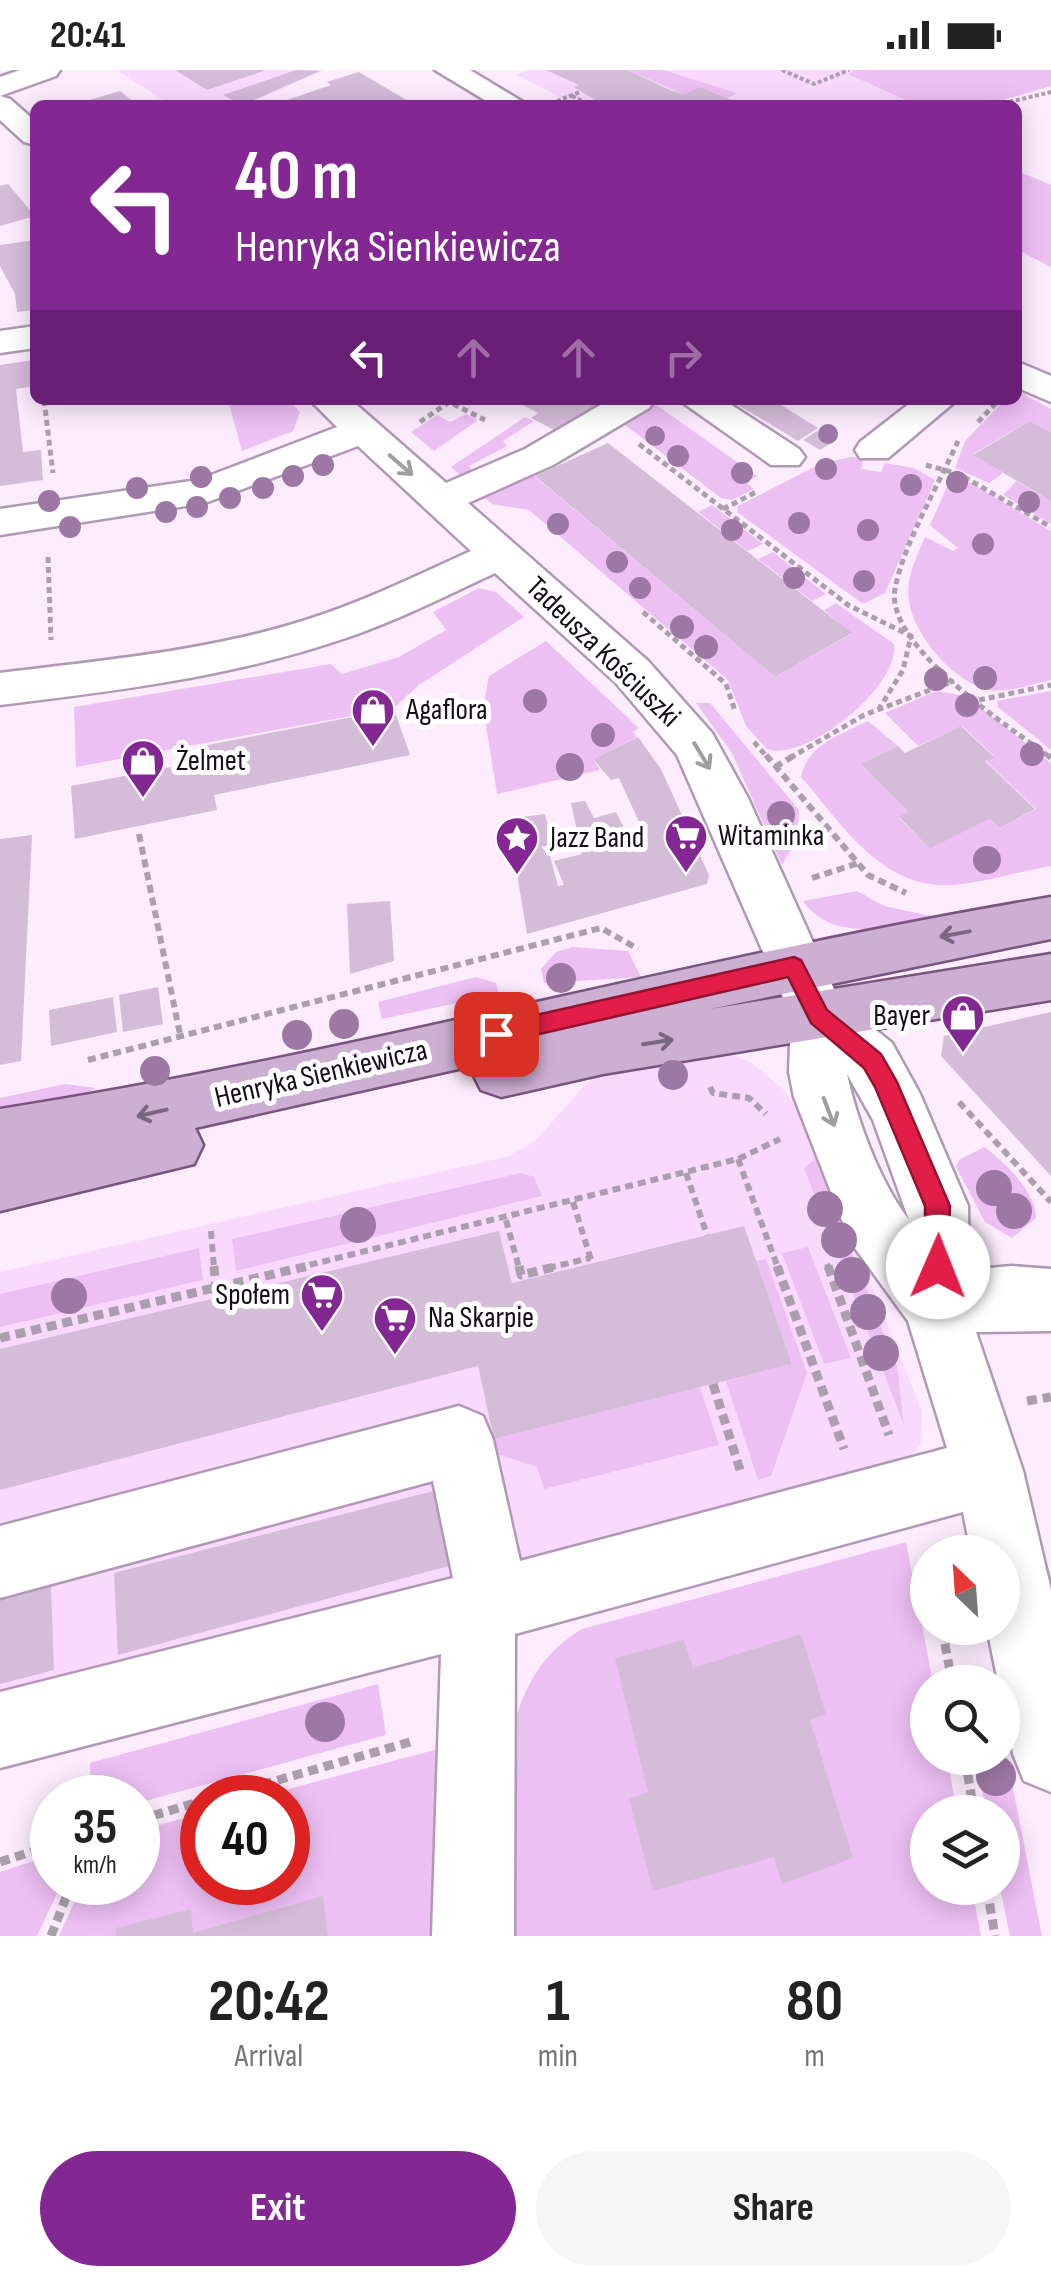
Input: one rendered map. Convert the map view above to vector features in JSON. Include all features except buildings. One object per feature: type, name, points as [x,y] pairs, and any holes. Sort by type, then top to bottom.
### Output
[{"type":"main road","name":"Henryka Sienkiewicza","points":[[0,1184],[562,1058],[1051,918]]},
{"type":"main road","name":"Henryka Sienkiewicza","points":[[0,1136],[133,1117],[806,991],[1051,977]]},
{"type":"street","points":[[0,88],[46,70]]},
{"type":"street","points":[[461,77],[503,70]]},
{"type":"street","points":[[461,77],[505,100]]},
{"type":"street","points":[[0,105],[30,132]]},
{"type":"street","points":[[0,342],[30,337]]},
{"type":"street","points":[[1022,375],[1051,391]]},
{"type":"street","name":"Tadeusza Kościuszki","points":[[334,405],[632,672],[695,744],[724,798],[806,991]]},
{"type":"street","points":[[441,500],[539,458],[628,405]]},
{"type":"street","points":[[706,405],[785,457]]},
{"type":"street","points":[[874,450],[932,405]]},
{"type":"street","points":[[0,522],[204,491],[363,431]]},
{"type":"street","points":[[0,690],[194,663],[278,644],[369,612],[500,554]]},
{"type":"street","points":[[806,991],[818,1072],[835,1128],[874,1223],[935,1305],[988,1472],[1051,1754]]},
{"type":"street","points":[[935,1305],[1012,1297],[1051,1300]]},
{"type":"street","points":[[0,1562],[459,1440],[487,1606],[477,1722],[473,1936]]},
{"type":"street","points":[[0,1730],[487,1606],[988,1472]]},
{"type":"path","points":[[782,70],[814,84],[849,70]]},
{"type":"path","points":[[560,100],[580,92]]},
{"type":"path","points":[[1016,100],[1051,92]]},
{"type":"path","points":[[571,95],[580,100]]},
{"type":"path","points":[[1036,95],[1051,102]]},
{"type":"path","points":[[45,405],[53,475]]},
{"type":"path","points":[[408,430],[445,405]]},
{"type":"path","points":[[455,405],[484,420]]},
{"type":"path","points":[[879,709],[903,670],[911,636],[893,593],[900,573],[957,442],[994,405]]},
{"type":"path","points":[[634,440],[848,604],[911,636],[955,681],[1051,758]]},
{"type":"path","points":[[48,554],[51,642]]},
{"type":"path","points":[[776,767],[817,739],[879,709],[955,681]]},
{"type":"path","points":[[978,700],[1051,685]]},
{"type":"path","points":[[139,834],[182,1039]]},
{"type":"path","points":[[808,879],[859,863]]},
{"type":"path","points":[[72,1064],[182,1039],[508,948],[601,928],[646,953]]},
{"type":"path","points":[[708,1080],[713,1093],[736,1093],[760,1106],[788,1158]]},
{"type":"path","points":[[955,1098],[1051,1202]]},
{"type":"path","points":[[0,1338],[506,1220],[738,1159],[781,1139]]},
{"type":"path","points":[[738,1159],[888,1499]]},
{"type":"path","points":[[686,1173],[706,1235]]},
{"type":"path","points":[[506,1220],[521,1275],[591,1261],[573,1202]]},
{"type":"path","points":[[211,1231],[216,1288]]},
{"type":"path","points":[[822,1251],[888,1499]]},
{"type":"path","points":[[712,1384],[760,1532]]},
{"type":"path","points":[[295,1775],[477,1722]]},
{"type":"path","points":[[0,1862],[30,1852]]},
{"type":"path","points":[[51,1936],[63,1905]]},
{"type":"path","points":[[989,1905],[995,1936]]},
{"type":"shaded area","points":[[117,70],[324,70],[256,100],[163,100]]},
{"type":"shaded area","points":[[529,70],[1051,70],[987,100],[565,100],[517,75]]},
{"type":"shaded area","points":[[627,70],[663,70],[737,93],[728,98],[701,87],[684,94]]},
{"type":"shaded area","points":[[856,70],[1051,70],[1051,86],[1003,100],[906,100],[848,74]]},
{"type":"shaded area","points":[[1022,173],[1051,185],[1051,267],[1022,252]]},
{"type":"shaded area","points":[[1022,393],[1051,409],[1051,432],[1030,421],[973,454],[1003,473],[989,483],[955,468],[965,441],[1000,405],[1022,405]]},
{"type":"shaded area","points":[[229,405],[293,405],[300,412],[293,431],[242,451]]},
{"type":"shaded area","points":[[656,405],[757,476],[746,482],[754,489],[732,500],[721,498],[625,425]]},
{"type":"shaded area","points":[[466,414],[478,420],[434,451],[411,432],[437,415],[450,422]]},
{"type":"shaded area","points":[[525,417],[534,421],[503,441],[507,446],[469,466],[475,474],[465,480],[451,467]]},
{"type":"shaded area","points":[[864,458],[861,469],[881,472],[885,463],[914,468],[935,480],[885,593],[863,604],[737,512],[738,506],[820,464]]},
{"type":"shaded area","points":[[532,474],[775,677],[851,634],[824,610],[836,603],[894,644],[892,662],[882,681],[866,700],[825,734],[803,745],[767,749],[746,726],[728,680],[529,510],[492,504],[483,496]]},
{"type":"shaded area","points":[[961,477],[1051,531],[1051,680],[1004,690],[976,686],[938,656],[912,615],[909,584],[925,537],[953,551],[958,548],[930,525],[951,478]]},
{"type":"shaded area","points":[[1016,481],[1051,501],[1051,524],[1003,495]]},
{"type":"shaded area","points":[[712,505],[763,544],[748,551],[698,512]]},
{"type":"shaded area","points":[[773,552],[826,594],[812,601],[758,559]]},
{"type":"shaded area","points":[[479,588],[496,592],[524,617],[419,685],[394,708],[76,767],[74,707],[331,664],[342,674],[399,657],[446,630],[433,612]]},
{"type":"shaded area","points":[[546,641],[639,728],[633,732],[637,737],[593,759],[600,770],[497,794],[483,707],[489,676]]},
{"type":"shaded area","points":[[936,691],[966,696],[1051,763],[1051,866],[963,884],[937,885],[915,880],[876,860],[801,777],[818,748],[868,721],[898,746],[861,764],[908,812],[899,818],[930,849],[990,819],[1000,828],[1036,809],[986,761],[994,756],[962,726],[918,746],[885,713]]},
{"type":"shaded area","points":[[1051,691],[1051,750],[998,707],[997,701]]},
{"type":"shaded area","points":[[696,703],[710,703],[799,810],[797,839],[782,865],[732,753]]},
{"type":"shaded area","points":[[857,891],[884,906],[931,916],[934,921],[882,928],[846,927],[815,914],[803,901]]},
{"type":"shaded area","points":[[573,947],[628,951],[641,977],[544,983],[541,969],[556,952]]},
{"type":"shaded area","points":[[476,977],[496,983],[499,994],[382,1019],[378,1002]]},
{"type":"shaded area","points":[[725,1052],[752,1063],[783,1089],[805,1121],[922,1411],[921,1443],[910,1457],[513,1573],[0,1709],[0,1272],[510,1156],[535,1141],[597,1072]]},
{"type":"shaded area","points":[[65,1084],[96,1088],[67,1105],[0,1119],[0,1098]]},
{"type":"shaded area","points":[[984,1147],[1018,1178],[1035,1208],[1036,1218],[1012,1238],[985,1222],[956,1167],[959,1160]]},
{"type":"shaded area","points":[[815,1159],[897,1367],[904,1425],[804,1168]]},
{"type":"shaded area","points":[[521,1173],[534,1177],[542,1196],[236,1271],[232,1239]]},
{"type":"shaded area","points":[[808,1247],[851,1358],[824,1364],[782,1253]]},
{"type":"shaded area","points":[[199,1248],[203,1280],[0,1327],[0,1294]]},
{"type":"shaded area","points":[[766,1259],[807,1373],[771,1476],[758,1480],[726,1381],[792,1364],[756,1261]]},
{"type":"shaded area","points":[[700,1387],[719,1445],[544,1489],[537,1467],[497,1454],[494,1439]]},
{"type":"shaded area","points":[[906,1542],[910,1563],[910,1645],[926,1645],[930,1665],[910,1665],[910,1775],[950,1775],[954,1795],[910,1795],[910,1905],[975,1905],[981,1936],[509,1936],[505,1810],[514,1726],[527,1688],[550,1655],[582,1629]]},
{"type":"shaded area","points":[[378,1684],[386,1735],[240,1775],[180,1775],[180,1791],[160,1797],[160,1775],[90,1775],[90,1763]]},
{"type":"shaded area","points":[[449,1746],[442,1936],[59,1936],[73,1905],[160,1905],[160,1825],[180,1819],[180,1905],[310,1905],[310,1783]]},
{"type":"shaded area","points":[[979,1775],[1010,1775],[1014,1795],[983,1795]]},
{"type":"shaded area","points":[[1020,1824],[1042,1936],[1010,1936],[1004,1905],[1020,1905]]},
{"type":"shaded area","points":[[30,1862],[30,1905],[52,1905],[37,1936],[0,1936],[0,1872]]},
{"type":"place","name":"Agaflora","points":[[373,748]]},
{"type":"place","name":"Żelmet","points":[[143,799]]},
{"type":"place","name":"Witaminka","points":[[686,874]]},
{"type":"place","name":"Jazz Band","points":[[517,876]]},
{"type":"place","name":"Bayer","points":[[963,1054]]},
{"type":"place","name":"Społem","points":[[322,1333]]},
{"type":"place","name":"Na Skarpie","points":[[395,1356]]},
{"type":"route","points":[[496,1034],[794,966],[819,1016],[872,1061],[885,1082],[938,1206],[938,1267]]}]
